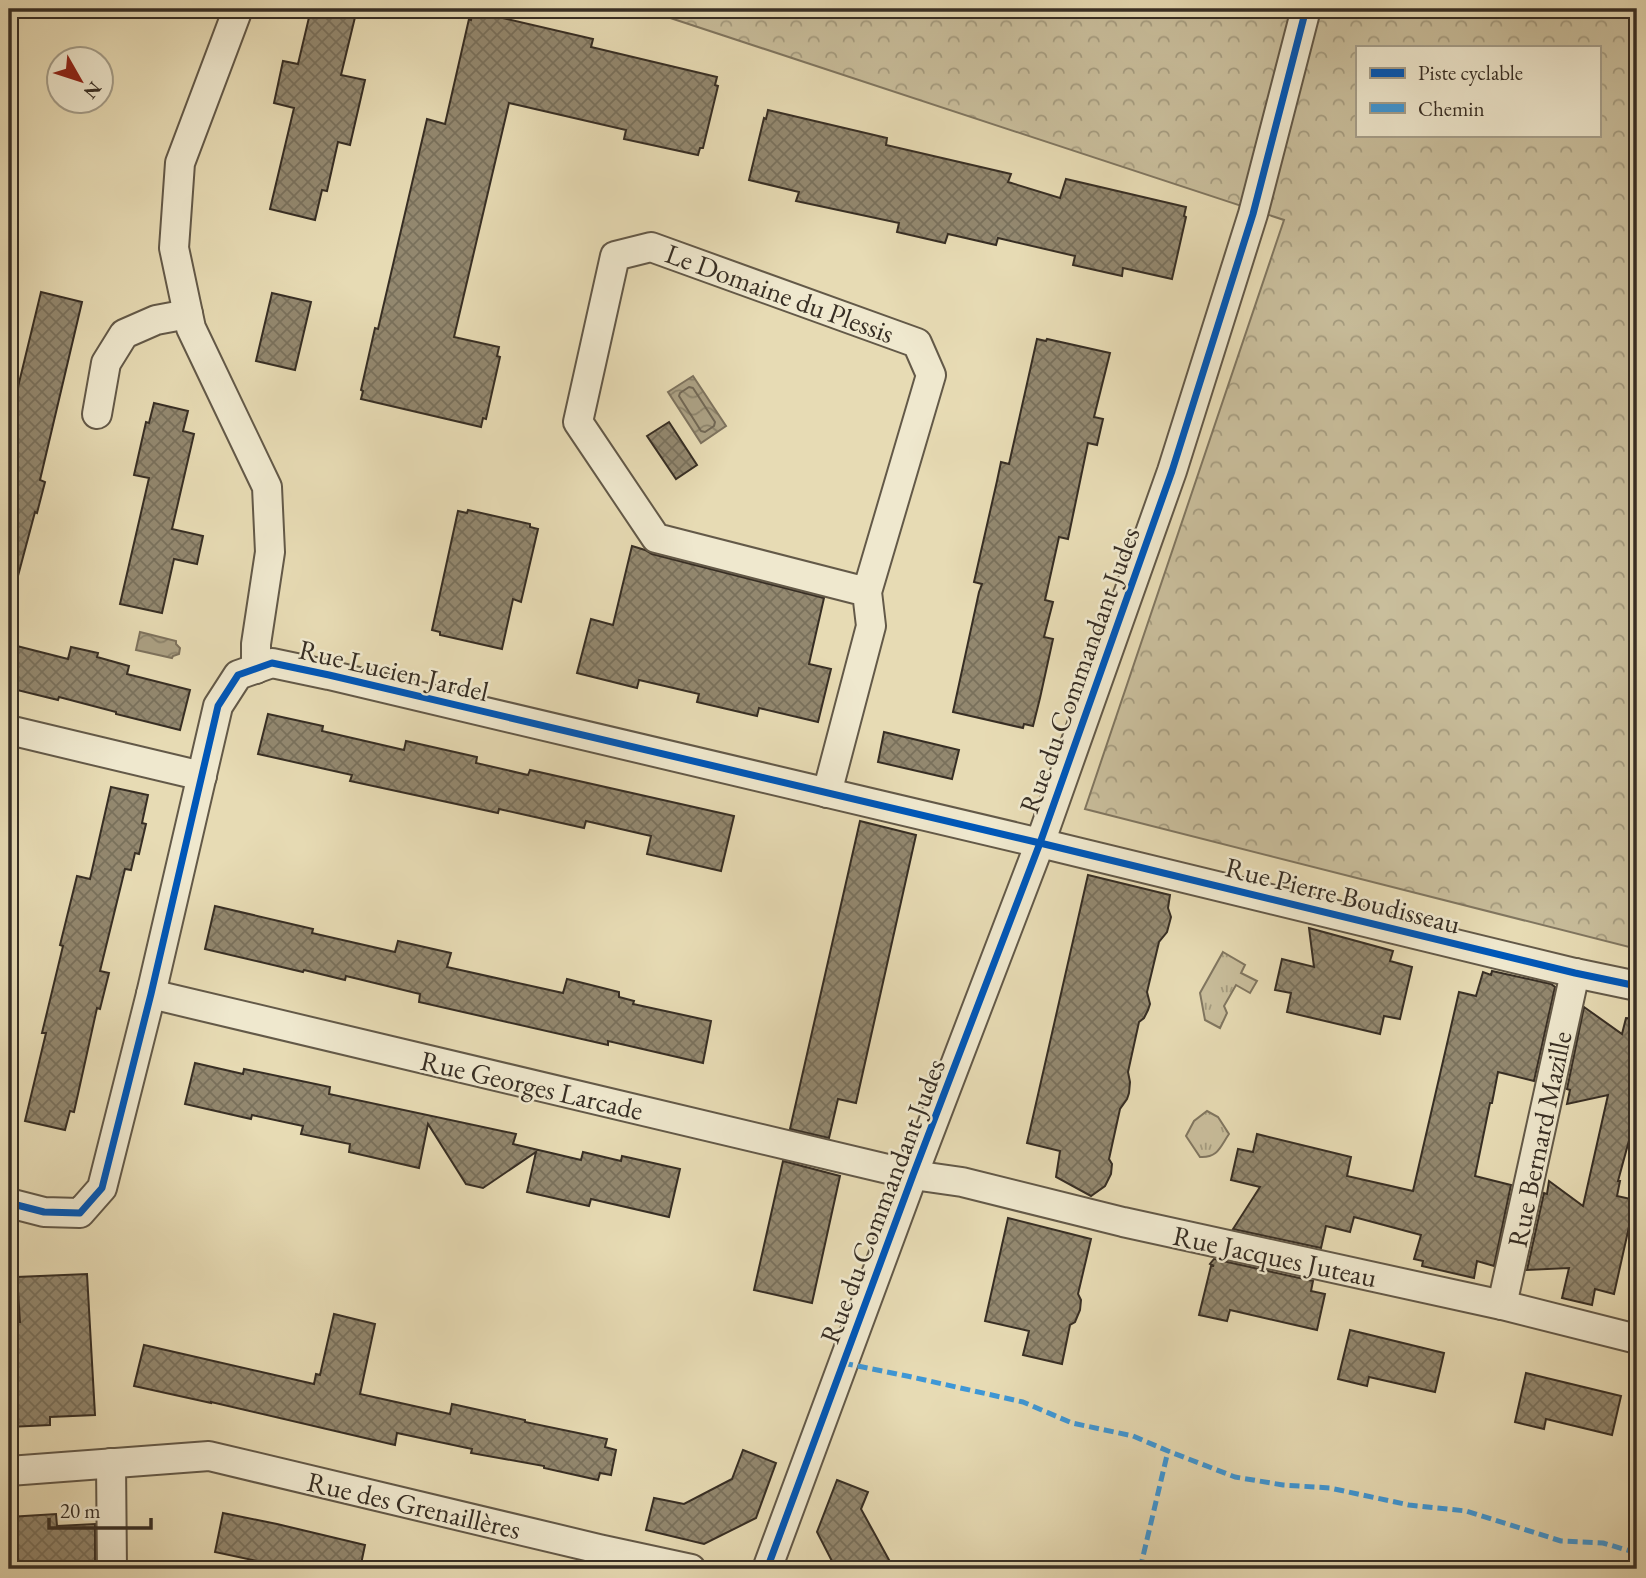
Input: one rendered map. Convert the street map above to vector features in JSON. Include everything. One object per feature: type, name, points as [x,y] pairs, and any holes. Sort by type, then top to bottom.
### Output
[{"type":"street","points":[[238,9],[180,163],[174,248],[191,328],[267,487],[270,552],[256,644],[256,669]]},
{"type":"street","name":"Rue du Commandant Judes","points":[[767,1569],[1040,843],[1172,471],[1253,214],[1306,9]]},
{"type":"street","name":"Le Domaine du Plessis","points":[[827,793],[871,626],[867,593],[931,374],[917,343],[651,247],[615,256],[578,422],[656,538],[867,593]]},
{"type":"street","points":[[97,414],[106,363],[124,334],[156,320],[188,314]]},
{"type":"street","name":"Rue Lucien Jardel","points":[[9,1203],[44,1212],[80,1213],[102,1188],[151,994],[218,706],[238,675],[272,663],[1040,843]]},
{"type":"street","points":[[9,730],[202,776]]},
{"type":"street","name":"Rue Pierre Boudisseau","points":[[1040,843],[1637,986]]},
{"type":"street","name":"Rue Bernard Mazille","points":[[1502,1305],[1575,972]]},
{"type":"street","name":"Rue Georges Larcade","points":[[151,994],[913,1175]]},
{"type":"street","name":"Rue Jacques Juteau","points":[[913,1175],[962,1182],[1122,1222],[1502,1305],[1637,1339]]},
{"type":"street","name":"Rue des Grenaillères","points":[[9,1471],[209,1456],[691,1569]]},
{"type":"street","points":[[111,1463],[113,1569]]},
{"type":"green space","points":[[643,9],[1637,9],[1637,949],[1085,809],[1284,220]]},
{"type":"green space","points":[[1223,952],[1245,965],[1241,973],[1257,981],[1250,993],[1236,985],[1224,1006],[1227,1013],[1220,1028],[1205,1020],[1200,993]]},
{"type":"green space","points":[[1207,1111],[1218,1117],[1229,1134],[1215,1154],[1200,1157],[1186,1136],[1194,1121]]},
{"type":"water","points":[[693,376],[726,426],[701,443],[668,392]]},
{"type":"water","points":[[140,632],[176,641],[180,648],[179,654],[172,658],[136,650]]},
{"type":"building","points":[[311,9],[357,9],[341,75],[365,80],[350,145],[338,142],[327,191],[322,190],[315,220],[270,209],[294,108],[274,103],[283,61],[298,64]]},
{"type":"building","points":[[473,11],[593,39],[591,47],[717,77],[715,85],[718,86],[703,148],[700,148],[698,155],[624,139],[626,130],[509,103],[454,337],[499,347],[497,356],[500,357],[486,419],[483,418],[481,427],[361,399],[375,328],[378,329],[427,119],[445,124]]},
{"type":"building","points":[[768,110],[887,138],[886,145],[1011,174],[1008,182],[1060,198],[1066,179],[1186,207],[1172,279],[1123,268],[1122,276],[1073,265],[1075,256],[998,238],[996,245],[948,234],[945,243],[897,232],[899,223],[796,201],[799,192],[749,180]]},
{"type":"building","points":[[41,292],[82,302],[40,480],[45,482],[18,576],[9,575],[9,424]]},
{"type":"building","points":[[272,293],[311,302],[295,370],[256,361]]},
{"type":"building","points":[[1037,339],[1110,353],[1094,417],[1103,419],[1097,445],[1088,443],[1068,539],[1059,537],[1045,600],[1053,602],[1044,637],[1053,639],[1040,698],[1033,726],[1024,724],[1023,728],[953,712],[982,584],[974,582],[1001,462],[1009,464]]},
{"type":"building","points":[[154,403],[188,411],[183,431],[194,434],[172,529],[203,536],[197,564],[174,559],[162,613],[120,604],[149,478],[134,475],[146,422],[149,423]]},
{"type":"building","points":[[669,422],[697,465],[676,479],[647,436]]},
{"type":"building","points":[[468,510],[530,524],[530,527],[538,529],[521,602],[513,599],[502,649],[440,635],[440,632],[432,630],[458,511],[467,513]]},
{"type":"building","points":[[632,546],[652,554],[824,598],[809,664],[831,669],[818,722],[759,708],[757,716],[697,702],[699,694],[639,680],[637,688],[577,673],[591,619],[613,625]]},
{"type":"building","points":[[9,644],[68,659],[71,647],[98,653],[97,657],[129,666],[127,674],[190,690],[180,730],[59,697],[58,700],[9,688]]},
{"type":"building","points":[[268,714],[323,726],[322,731],[404,750],[406,741],[477,757],[476,763],[528,775],[530,770],[734,816],[721,871],[647,854],[651,836],[586,821],[584,828],[499,809],[498,813],[350,781],[352,775],[258,754]]},
{"type":"building","points":[[884,732],[959,750],[952,779],[878,762]]},
{"type":"building","points":[[111,787],[148,795],[142,823],[146,824],[139,854],[135,853],[131,870],[125,869],[100,971],[109,973],[100,1009],[97,1008],[74,1112],[70,1111],[65,1130],[25,1121],[46,1033],[42,1033],[63,946],[60,945],[77,876],[90,879]]},
{"type":"building","points":[[860,821],[916,835],[856,1103],[838,1099],[829,1138],[790,1129]]},
{"type":"building","points":[[1088,875],[1170,895],[1168,908],[1171,917],[1167,932],[1159,942],[1147,992],[1150,1004],[1144,1018],[1139,1022],[1128,1072],[1129,1093],[1120,1109],[1109,1159],[1112,1164],[1111,1174],[1105,1186],[1091,1196],[1056,1177],[1060,1151],[1027,1143]]},
{"type":"building","points":[[215,906],[313,929],[312,933],[395,952],[398,941],[451,953],[447,967],[563,993],[567,979],[619,992],[619,997],[634,1001],[633,1004],[711,1021],[703,1063],[608,1041],[608,1045],[419,1002],[420,994],[346,976],[345,980],[304,970],[303,972],[205,949]]},
{"type":"building","points":[[1309,928],[1393,951],[1390,961],[1412,967],[1400,1019],[1384,1016],[1380,1034],[1287,1012],[1291,993],[1275,990],[1282,959],[1314,967]]},
{"type":"building","points":[[1492,971],[1555,987],[1534,1081],[1498,1072],[1490,1103],[1475,1176],[1511,1185],[1494,1266],[1477,1261],[1474,1278],[1422,1266],[1423,1261],[1414,1259],[1421,1235],[1354,1217],[1350,1232],[1326,1226],[1321,1248],[1233,1229],[1260,1187],[1231,1180],[1238,1149],[1253,1152],[1257,1134],[1351,1157],[1347,1176],[1413,1191],[1459,992],[1476,996],[1483,972],[1491,975]]},
{"type":"building","points":[[1584,1007],[1622,1034],[1626,1018],[1637,1019],[1637,1111],[1618,1181],[1617,1196],[1635,1200],[1614,1294],[1595,1289],[1592,1305],[1562,1298],[1569,1268],[1527,1270],[1549,1181],[1583,1206],[1608,1095],[1567,1104],[1570,1090],[1567,1089]]},
{"type":"building","points":[[195,1063],[243,1074],[244,1069],[330,1087],[329,1094],[516,1134],[513,1144],[581,1160],[583,1152],[621,1161],[622,1156],[680,1169],[669,1217],[591,1199],[589,1206],[527,1192],[536,1152],[483,1188],[466,1184],[428,1124],[419,1168],[349,1152],[350,1144],[301,1134],[303,1126],[252,1115],[251,1119],[185,1104]]},
{"type":"building","points":[[783,1161],[840,1176],[812,1303],[754,1290]]},
{"type":"building","points":[[1008,1218],[1091,1239],[1078,1294],[1081,1300],[1080,1310],[1075,1322],[1070,1325],[1062,1364],[1023,1355],[1029,1331],[985,1321]]},
{"type":"building","points":[[1214,1259],[1313,1281],[1311,1291],[1325,1294],[1317,1330],[1230,1310],[1227,1321],[1199,1315],[1211,1266],[1214,1266],[1210,1264]]},
{"type":"building","points":[[87,1274],[95,1415],[50,1417],[50,1425],[9,1427],[9,1322],[20,1322],[17,1277]]},
{"type":"building","points":[[334,1314],[375,1324],[360,1394],[450,1414],[452,1404],[607,1439],[605,1447],[616,1450],[611,1475],[600,1473],[598,1480],[544,1466],[471,1453],[472,1449],[397,1433],[395,1445],[134,1386],[144,1345],[314,1384],[316,1374],[320,1375]]},
{"type":"building","points":[[1350,1330],[1444,1353],[1435,1392],[1369,1377],[1367,1386],[1338,1379]]},
{"type":"building","points":[[1526,1373],[1621,1396],[1612,1435],[1546,1419],[1544,1429],[1515,1422]]},
{"type":"building","points":[[743,1450],[776,1463],[756,1518],[704,1544],[646,1530],[654,1498],[684,1504],[732,1479]]},
{"type":"building","points":[[837,1480],[868,1492],[861,1509],[894,1569],[836,1569],[817,1532]]},
{"type":"building","points":[[223,1513],[365,1545],[360,1569],[295,1569],[215,1552]]},
{"type":"building","points":[[56,1514],[57,1526],[95,1524],[95,1569],[9,1569],[9,1517]]},
{"type":"marked path","points":[[843,1363],[1023,1402],[1072,1423],[1133,1436],[1235,1477],[1283,1485],[1330,1488],[1409,1505],[1466,1511],[1561,1541],[1603,1543],[1637,1553]]},
{"type":"marked path","points":[[1140,1569],[1168,1451]]},
{"type":"cycle path","points":[[767,1569],[1040,843],[1172,471],[1253,214],[1306,9]]},
{"type":"cycle path","points":[[9,1203],[44,1212],[80,1213],[102,1188],[151,994],[218,706],[238,675],[272,663],[1637,986]]}]
